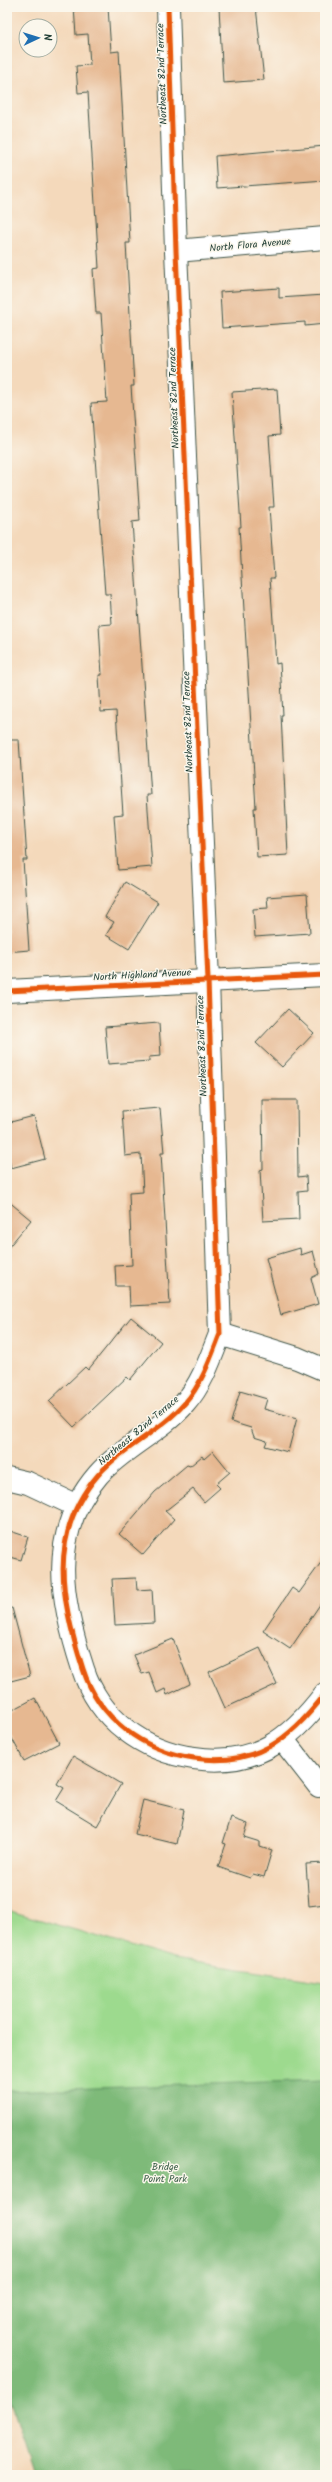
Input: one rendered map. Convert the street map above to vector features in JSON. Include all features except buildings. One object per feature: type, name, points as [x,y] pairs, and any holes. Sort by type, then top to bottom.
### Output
[{"type":"street","name":"Northeast 82nd Terrace","points":[[168,7],[176,251],[208,980],[220,1334],[206,1369],[185,1403],[99,1475],[77,1506],[68,1532],[63,1560],[63,1592],[74,1642],[88,1685],[106,1712],[126,1731],[150,1746],[180,1756],[212,1761],[237,1758],[261,1752],[283,1740],[313,1710],[325,1694]]},
{"type":"street","name":"North Flora Avenue","points":[[176,251],[325,238]]},
{"type":"street","name":"North Highland Avenue","points":[[7,990],[325,975]]},
{"type":"street","points":[[220,1334],[297,1358],[325,1370]]},
{"type":"street","points":[[7,1478],[28,1483],[77,1506]]},
{"type":"street","points":[[283,1740],[319,1786]]},
{"type":"green space","name":"Bridge Point Park","points":[[7,1910],[174,1959],[325,1982],[325,2456],[7,2214]]},
{"type":"green space","name":"Bridge Point Park","points":[[325,2080],[325,2475],[35,2475],[7,2390],[7,2091]]},
{"type":"cycle path","points":[[168,7],[176,251],[208,980],[220,1334],[201,1379],[191,1396],[165,1422],[108,1465],[98,1475],[82,1498],[71,1521],[65,1545],[63,1569],[65,1594],[75,1644],[90,1687],[100,1703],[125,1730],[157,1748],[194,1758],[216,1760],[253,1754],[269,1747],[284,1737],[298,1725],[325,1694]]},
{"type":"cycle path","points":[[7,991],[325,975]]}]
